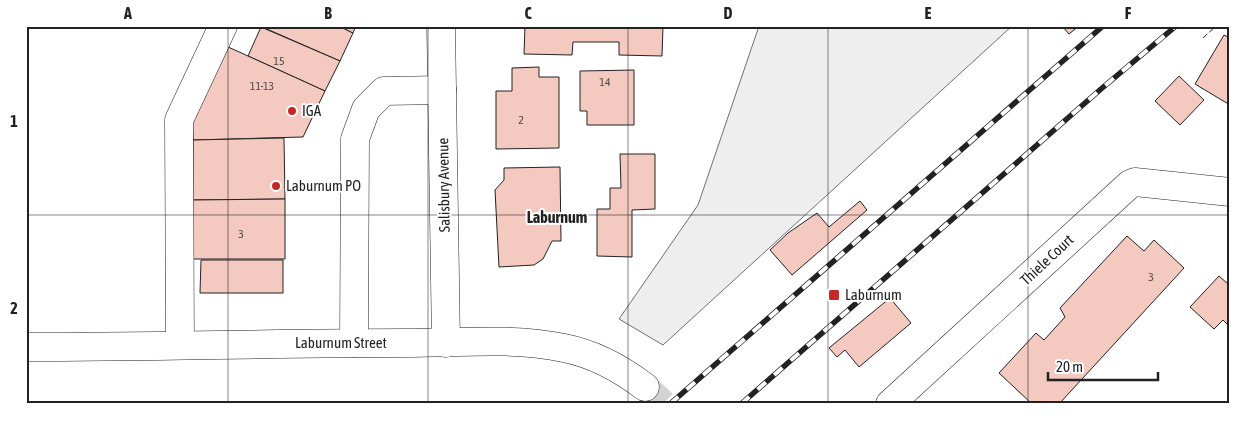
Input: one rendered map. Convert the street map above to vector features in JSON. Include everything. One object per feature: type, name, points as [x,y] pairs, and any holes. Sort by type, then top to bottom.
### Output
[{"type":"street","points":[[180,346],[178,120],[223,26]]},
{"type":"street","name":"Salisbury Avenue","points":[[441,26],[446,343]]},
{"type":"street","points":[[354,343],[355,139],[366,109],[384,91],[442,90]]},
{"type":"street","name":"Thiele Court","points":[[890,404],[1130,184],[1136,182],[1230,192]]},
{"type":"street","name":"Laburnum Street","points":[[26,347],[354,343],[545,344],[604,360],[645,387]]},
{"type":"shaded area","points":[[759,26],[1012,26],[663,345],[619,319],[698,205]]},
{"type":"building","points":[[260,26],[339,26],[353,33],[340,61]]},
{"type":"building","points":[[339,26],[356,26],[353,33]]},
{"type":"building","points":[[525,26],[663,26],[662,56],[619,55],[619,42],[573,42],[572,55],[524,54]]},
{"type":"building","points":[[1062,26],[1079,26],[1069,34]]},
{"type":"building","points":[[261,27],[340,61],[325,91],[248,56]]},
{"type":"building","points":[[1224,35],[1230,38],[1230,105],[1195,84]]},
{"type":"building","points":[[226,46],[325,91],[303,137],[193,140],[192,118]]},
{"type":"building","points":[[539,67],[539,77],[559,77],[559,148],[496,149],[496,91],[512,91],[512,68]]},
{"type":"building","points":[[634,70],[634,125],[587,125],[587,111],[580,111],[580,71]]},
{"type":"building","points":[[1179,76],[1204,100],[1180,125],[1155,101]]},
{"type":"building","points":[[284,138],[285,199],[193,200],[193,140]]},
{"type":"building","points":[[620,154],[655,154],[655,209],[632,210],[632,257],[597,256],[597,209],[610,209],[610,188],[621,188]]},
{"type":"building","points":[[560,167],[561,241],[552,241],[543,259],[534,265],[499,267],[495,190],[504,180],[504,168]]},
{"type":"building","points":[[285,199],[285,259],[192,259],[193,200]]},
{"type":"building","points":[[860,201],[867,210],[792,275],[770,250],[788,233],[817,213],[829,227]]},
{"type":"building","points":[[1127,236],[1144,251],[1154,240],[1184,268],[1059,404],[1032,404],[999,373],[1036,333],[1044,340],[1065,317],[1060,308]]},
{"type":"building","points":[[201,260],[283,260],[283,293],[200,293]]},
{"type":"building","points":[[1219,276],[1228,284],[1230,282],[1230,327],[1223,320],[1214,329],[1190,307]]},
{"type":"building","points":[[890,298],[911,323],[859,367],[845,350],[837,357],[829,348]]},
{"type":"tunnel","points":[[645,387],[663,404]]},
{"type":"railway","points":[[670,404],[1103,26]]},
{"type":"railway","points":[[741,404],[1101,89],[1176,26]]},
{"type":"fence","points":[[1203,38],[1216,26]]},
{"type":"place","name":"IGA","points":[[292,111]]},
{"type":"place","name":"Laburnum PO","points":[[276,186]]},
{"type":"place","name":"Laburnum","points":[[834,295]]},
{"type":"district","name":"Laburnum","points":[[557,217]]}]
